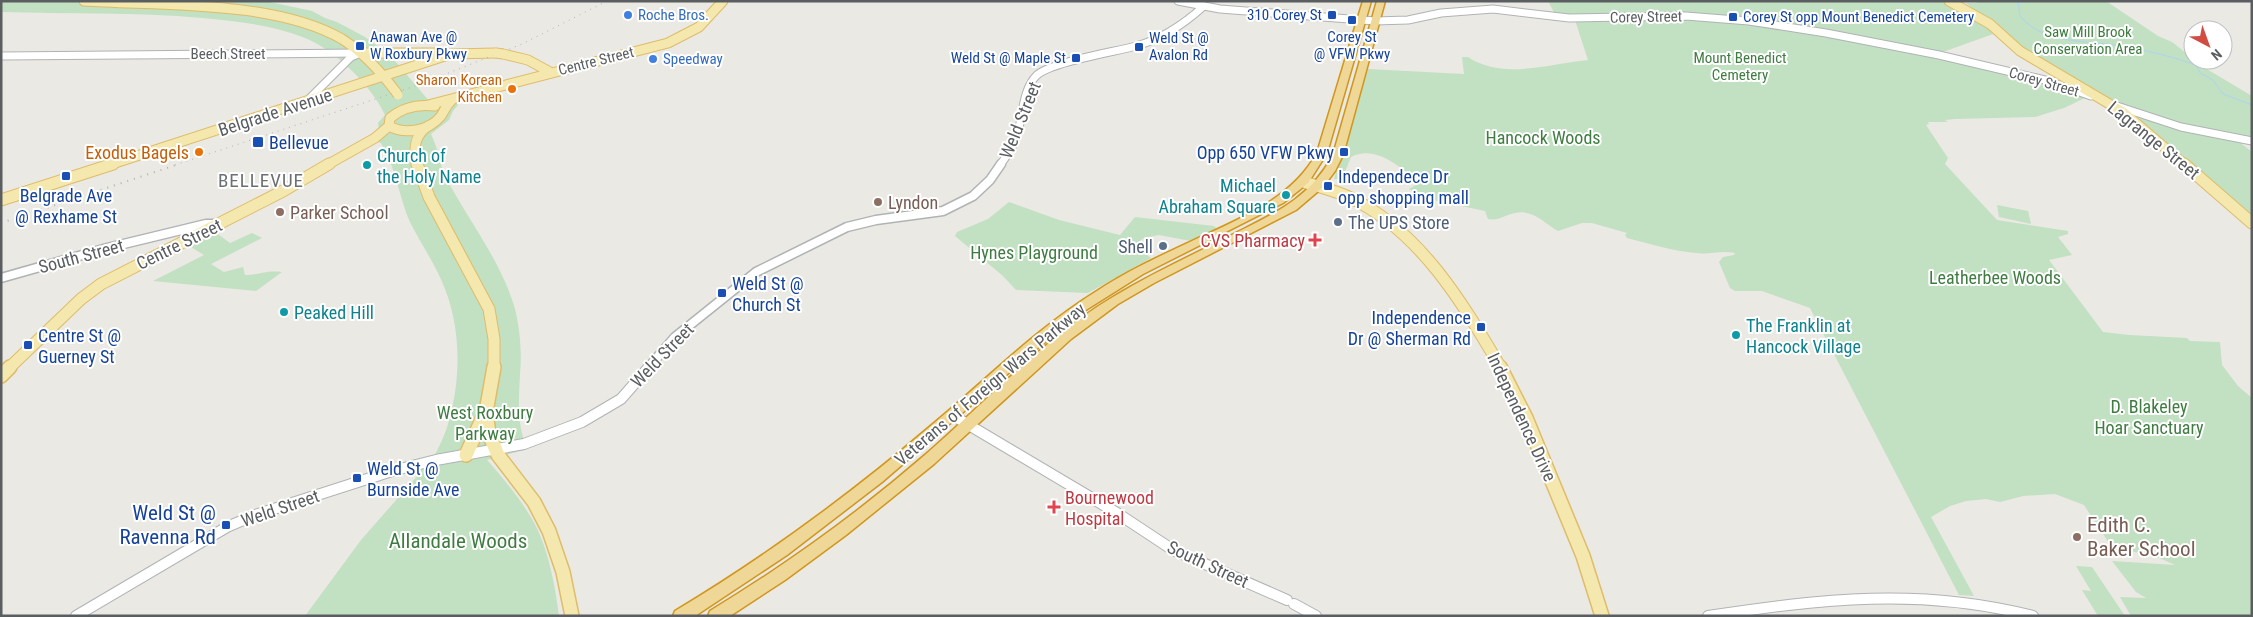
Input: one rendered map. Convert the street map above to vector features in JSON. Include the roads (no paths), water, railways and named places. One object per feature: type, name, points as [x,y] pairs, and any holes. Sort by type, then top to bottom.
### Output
[{"type":"highway","name":"Veterans of Foreign Wars Parkway","points":[[681,616],[742,579],[801,538],[952,415],[1037,340],[1079,308],[1135,274],[1276,204],[1304,182],[1322,153],[1367,1]]},
{"type":"highway","name":"Veterans of Foreign Wars Parkway","points":[[716,616],[770,581],[827,540],[895,487],[969,424],[1054,346],[1090,317],[1144,283],[1291,208],[1318,186],[1330,171],[1338,155],[1380,1]]},
{"type":"highway","points":[[1210,237],[1221,245]]},
{"type":"main road","points":[[84,1],[222,9],[273,16],[319,28],[361,53],[408,104],[438,107],[442,111]]},
{"type":"main road","name":"Centre Street","points":[[1,376],[96,287],[121,272],[283,192],[375,138],[389,126],[389,120],[397,112],[653,47],[681,38],[706,24],[723,1]]},
{"type":"main road","name":"Lagrange Street","points":[[1950,1],[1985,20],[2017,49],[2073,86],[2107,102],[2134,120],[2252,223]]},
{"type":"main road","name":"Beech Street","points":[[361,53],[454,54]]},
{"type":"main road","name":"Belgrade Avenue","points":[[1,200],[454,54],[499,54],[525,59],[550,72]]},
{"type":"main road","points":[[397,112],[401,109],[399,96]]},
{"type":"main road","name":"Centre Street","points":[[375,138],[400,130],[414,130],[430,124],[440,117],[446,104],[456,98]]},
{"type":"main road","points":[[430,124],[422,130],[416,141],[418,166],[429,198],[485,300],[491,318],[494,358],[486,421],[495,450],[535,502],[549,528],[559,557],[571,615]]},
{"type":"main road","points":[[389,126],[409,134],[416,141]]},
{"type":"main road","name":"Independence Drive","points":[[1304,182],[1351,198],[1397,227],[1429,260],[1474,322],[1511,385],[1548,467],[1583,556],[1602,616]]},
{"type":"main road","points":[[466,455],[487,406]]},
{"type":"street","name":"Corey Street","points":[[1178,1],[1204,6],[1376,21],[1408,20],[1441,14],[1493,9],[1566,18],[1686,16],[1749,21],[1788,26],[1934,54],[2073,86]]},
{"type":"street","name":"Weld Street","points":[[76,616],[207,538],[246,519],[392,471],[524,444],[570,428],[622,398],[675,337],[744,280],[770,264],[847,227],[876,220],[938,212],[965,201],[990,180],[1011,150],[1017,136],[1030,86],[1038,74],[1069,62],[1137,46],[1160,37],[1185,23],[1204,6]]},
{"type":"street","name":"Beech Street","points":[[1,56],[361,53]]},
{"type":"street","points":[[306,102],[352,57],[361,53]]},
{"type":"street","points":[[2107,102],[2149,117],[2198,131],[2252,140]]},
{"type":"street","points":[[2134,120],[2137,117],[2149,117]]},
{"type":"street","name":"South Street","points":[[1,278],[137,240],[206,224],[219,224]]},
{"type":"street","name":"South Street","points":[[952,415],[1130,521],[1173,550],[1290,602],[1316,616]]},
{"type":"street","points":[[1708,616],[1803,603],[1876,599],[1964,601],[2002,607],[2033,616]]},
{"type":"waterway","points":[[2018,1],[2020,16],[2041,32],[2067,40],[2122,46],[2188,62],[2197,66],[2200,73],[2213,80],[2223,94],[2252,105]]},
{"type":"railway","points":[[175,165],[418,85],[522,44],[607,1]]},
{"type":"railway","points":[[1,223],[179,164]]},
{"type":"place","name":"Roche Bros.","points":[[628,15]]},
{"type":"place","name":"310 Corey St","points":[[1332,15]]},
{"type":"place","name":"Corey St opp Mount Benedict Cemetery","points":[[1733,17]]},
{"type":"place","name":"Corey St @ VFW Pkwy","points":[[1352,20]]},
{"type":"place","name":"Anawan Ave @ W Roxbury Pkwy","points":[[360,46]]},
{"type":"place","name":"Weld St @ Avalon Rd","points":[[1139,47]]},
{"type":"place","name":"Weld St @ Maple St","points":[[1076,58]]},
{"type":"place","name":"Speedway","points":[[653,59]]},
{"type":"place","name":"Sharon Korean Kitchen","points":[[512,89]]},
{"type":"place","name":"Bellevue","points":[[258,142]]},
{"type":"place","name":"Exodus Bagels","points":[[199,152]]},
{"type":"place","name":"Opp 650 VFW Pkwy","points":[[1344,152]]},
{"type":"place","name":"Church of the Holy Name","points":[[367,165]]},
{"type":"place","name":"Belgrade Ave @ Rexhame St","points":[[66,176]]},
{"type":"place","name":"Independece Dr opp shopping mall","points":[[1328,186]]},
{"type":"place","name":"Michael Abraham Square","points":[[1286,195]]},
{"type":"place","name":"Lyndon","points":[[878,202]]},
{"type":"place","name":"Parker School","points":[[280,212]]},
{"type":"place","name":"The UPS Store","points":[[1338,222]]},
{"type":"place","name":"CVS Pharmacy","points":[[1315,240]]},
{"type":"place","name":"Shell","points":[[1163,246]]},
{"type":"place","name":"Weld St @ Church St","points":[[722,293]]},
{"type":"place","name":"Peaked Hill","points":[[284,312]]},
{"type":"place","name":"Independence Dr @ Sherman Rd","points":[[1481,327]]},
{"type":"place","name":"The Franklin at Hancock Village","points":[[1736,335]]},
{"type":"place","name":"Centre St @ Guerney St","points":[[28,345]]},
{"type":"place","name":"Weld St @ Burnside Ave","points":[[357,478]]},
{"type":"place","name":"Bournewood Hospital","points":[[1054,507]]},
{"type":"place","name":"Weld St @ Ravenna Rd","points":[[226,525]]},
{"type":"place","name":"Edith C. Baker School","points":[[2077,537]]},
{"type":"district","name":"BELLEVUE","points":[[261,180]]},
{"type":"park label","name":"Saw Mill Brook Conservation Area","points":[[2088,40]]},
{"type":"park label","name":"Mount Benedict Cemetery","points":[[1740,66]]},
{"type":"park label","name":"Hancock Woods","points":[[1543,137]]},
{"type":"park label","name":"Hynes Playground","points":[[1034,252]]},
{"type":"park label","name":"Leatherbee Woods","points":[[1995,277]]},
{"type":"park label","name":"D. Blakeley Hoar Sanctuary","points":[[2149,416]]},
{"type":"park label","name":"West Roxbury Parkway","points":[[485,422]]},
{"type":"park label","name":"Allandale Woods","points":[[458,541]]}]
